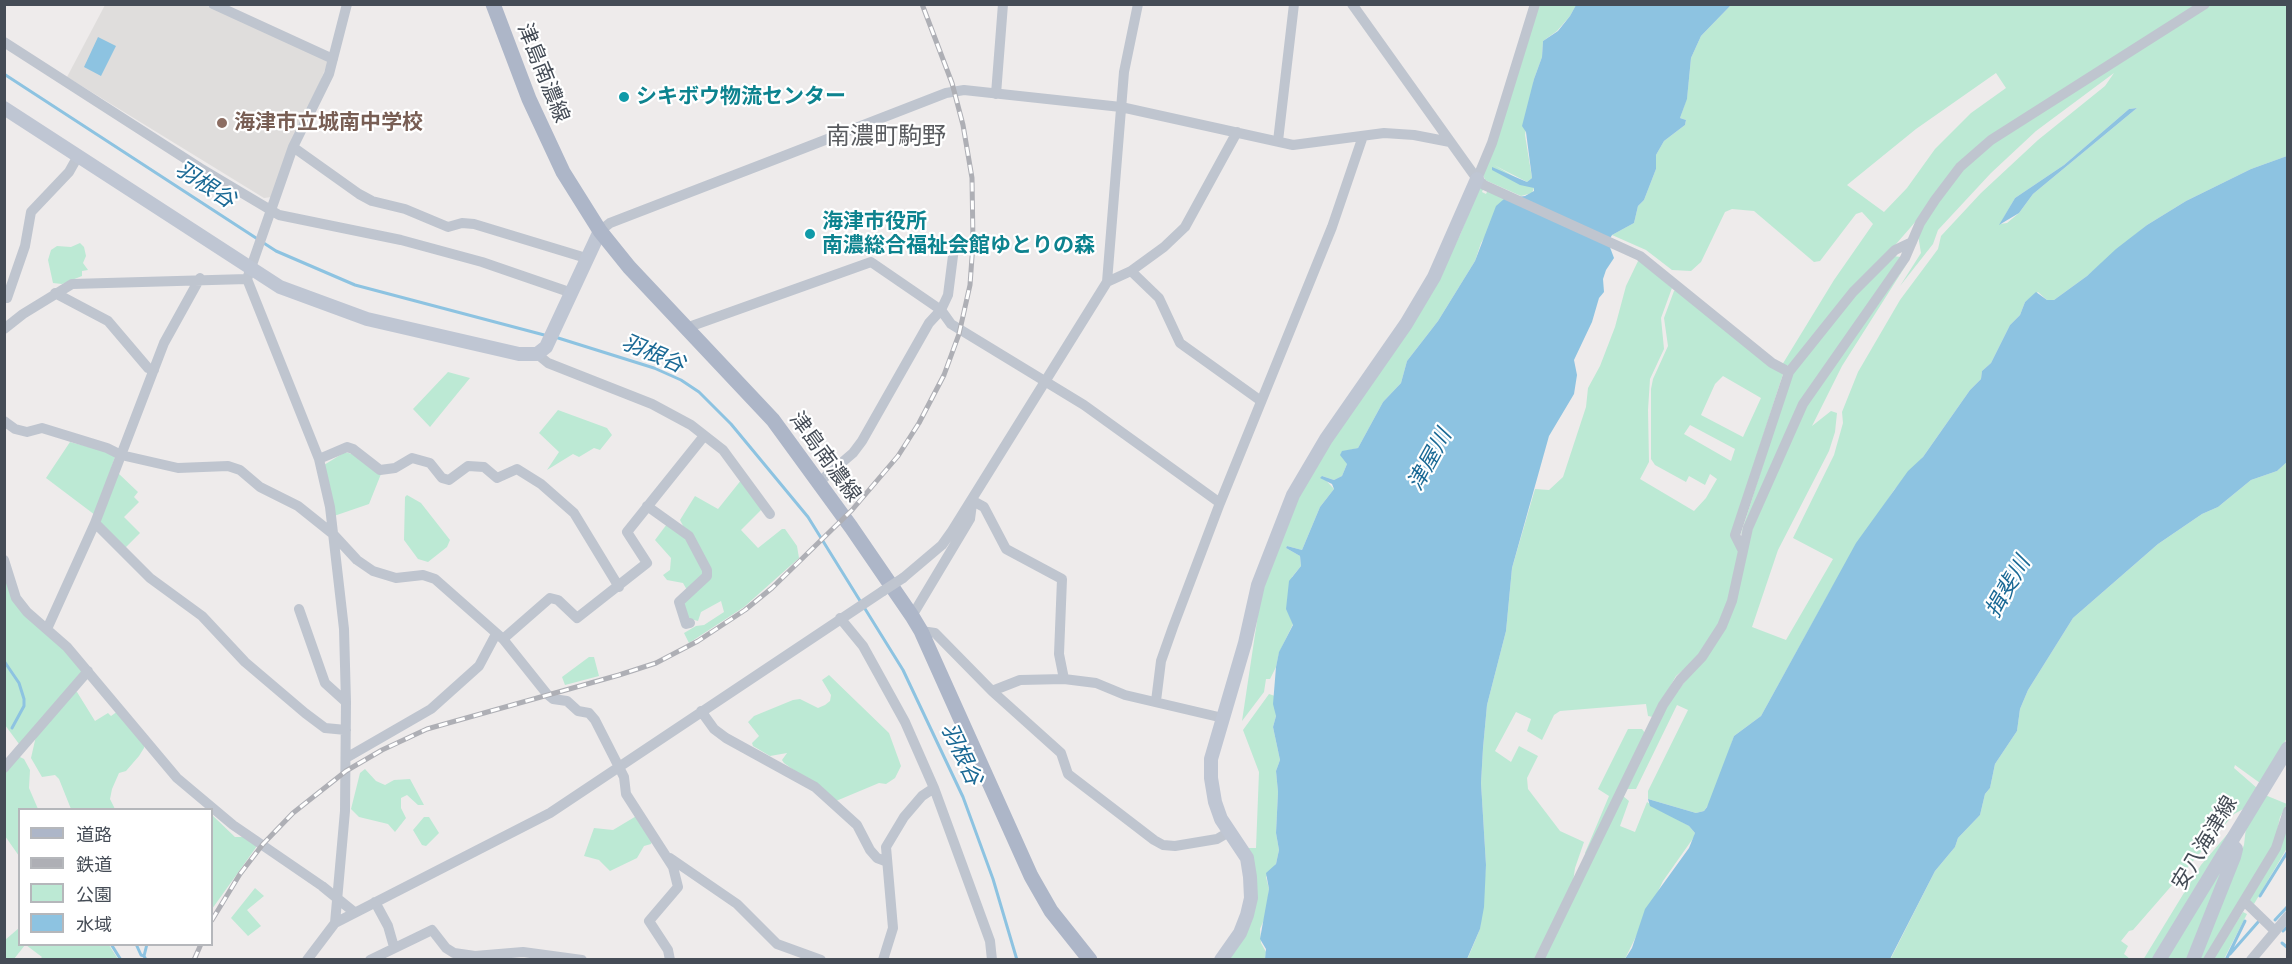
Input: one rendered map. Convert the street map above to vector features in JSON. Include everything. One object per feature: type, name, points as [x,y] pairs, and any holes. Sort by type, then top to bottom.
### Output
[{"type":"main road","name":"津島南濃線","points":[[493,4],[529,99],[558,161],[600,231],[772,420],[912,616],[921,631],[1030,876],[1051,911],[1090,960]]},
{"type":"street","points":[[213,4],[333,59]]},
{"type":"street","points":[[335,923],[344,821],[346,702],[344,629],[333,534],[319,459],[251,271],[293,147],[329,74],[347,4]]},
{"type":"street","points":[[996,94],[1003,4]]},
{"type":"street","points":[[307,960],[335,923],[550,813],[843,616],[903,579],[942,545],[973,501],[1107,282],[1124,72],[1138,4]]},
{"type":"street","points":[[1278,141],[1294,4]]},
{"type":"street","points":[[1352,4],[1480,182],[1630,251],[1709,309],[1712,314],[1772,363],[1789,372]]},
{"type":"street","points":[[1221,960],[1240,933],[1251,897],[1247,858],[1229,832],[1215,802],[1210,778],[1211,759],[1245,643],[1258,585],[1293,495],[1326,439],[1406,324],[1434,277],[1480,182],[1535,4]]},
{"type":"street","points":[[1539,960],[1663,705],[1680,680],[1702,657],[1722,626],[1732,601],[1742,549],[1779,455],[1803,404],[1905,258],[1935,200],[1960,167],[1984,146],[2205,4]]},
{"type":"street","points":[[4,42],[200,168],[270,217],[401,240],[482,262],[572,293]]},
{"type":"street","points":[[542,351],[566,306],[600,231],[610,223],[946,93],[964,90],[1121,107],[1293,145],[1384,133],[1414,135],[1450,142]]},
{"type":"street","points":[[4,108],[251,271],[280,287],[367,319],[519,354],[542,351]]},
{"type":"street","points":[[1107,282],[1131,271],[1164,247],[1185,227],[1237,132]]},
{"type":"street","points":[[1156,701],[1161,661],[1220,503],[1332,227],[1364,136]]},
{"type":"street","points":[[293,147],[372,201],[405,209],[448,227],[462,223],[474,224],[586,258]]},
{"type":"street","points":[[22,314],[6,298],[25,246],[31,212],[69,172],[78,156]]},
{"type":"street","points":[[818,483],[853,453],[862,441],[929,323],[941,310],[948,295],[955,240]]},
{"type":"street","points":[[1742,549],[1735,535],[1789,372],[1853,292],[1895,250],[1912,242]]},
{"type":"street","points":[[686,328],[871,262],[941,310],[951,324],[1045,380],[1134,440],[1220,503]]},
{"type":"street","points":[[4,329],[22,314],[72,284],[200,278],[251,271]]},
{"type":"street","points":[[1131,271],[1163,304],[1180,344],[1261,400]]},
{"type":"street","points":[[47,629],[95,523],[164,344],[200,278]]},
{"type":"street","points":[[55,293],[108,321],[148,368],[154,370]]},
{"type":"street","points":[[542,351],[549,363],[652,404],[704,436],[723,450],[770,514]]},
{"type":"street","points":[[4,421],[15,429],[27,432],[42,428],[107,448],[121,455],[178,468],[228,466],[240,470],[260,487],[298,506],[333,534],[357,560],[373,571],[396,578],[423,575],[435,579],[499,637],[547,694],[553,699],[567,701],[578,711],[589,713],[619,766],[624,777],[626,794],[669,858],[678,887],[649,921],[668,950],[670,960]]},
{"type":"street","points":[[346,758],[431,709],[479,666],[499,637],[550,598],[558,600],[577,618],[619,587],[646,563],[627,532],[704,436]]},
{"type":"street","points":[[319,459],[347,447],[380,470],[395,468],[412,458],[430,464],[442,478],[449,480],[468,466],[484,467],[497,478],[517,469],[541,484],[574,513],[619,587]]},
{"type":"street","points":[[912,616],[970,519],[973,501]]},
{"type":"street","points":[[973,501],[984,507],[1006,549],[1062,579],[1058,614],[1059,654],[1064,679]]},
{"type":"street","points":[[647,506],[689,536],[707,570],[707,576],[679,602],[686,624],[690,623]]},
{"type":"street","points":[[95,523],[150,578],[202,616],[245,662],[305,713],[325,728],[346,730]]},
{"type":"street","points":[[4,560],[16,598],[27,612],[88,671],[185,786],[212,808]]},
{"type":"street","points":[[299,609],[325,683],[346,702]]},
{"type":"street","points":[[843,616],[875,665],[905,722],[934,788],[990,940],[992,960]]},
{"type":"street","points":[[921,631],[935,633],[992,691],[1060,753],[1068,774],[1154,840],[1163,845],[1175,846],[1217,839],[1229,832]]},
{"type":"street","points":[[4,768],[88,671]]},
{"type":"street","points":[[992,691],[1020,680],[1064,679],[1096,682],[1125,695],[1223,718]]},
{"type":"street","points":[[701,711],[714,729],[726,738],[814,787],[857,825],[870,850],[877,858],[885,861]]},
{"type":"street","name":"安八海津線","points":[[2158,960],[2288,748]]},
{"type":"street","points":[[883,960],[893,928],[889,877],[885,861],[886,847],[904,817],[922,796],[934,788]]},
{"type":"street","points":[[213,809],[337,897],[354,912]]},
{"type":"street","points":[[2208,960],[2277,848],[2288,811]]},
{"type":"street","points":[[2193,960],[2234,857],[2236,849],[2231,844]]},
{"type":"street","points":[[669,858],[737,904],[777,944],[821,960]]},
{"type":"street","points":[[375,902],[388,926],[394,947]]},
{"type":"street","points":[[2245,902],[2275,931]]},
{"type":"street","points":[[2251,960],[2288,916]]},
{"type":"street","points":[[377,958],[394,947],[432,930],[454,953],[475,956],[523,952],[582,960]]},
{"type":"shaded area","name":"海津市立城南中学校","points":[[105,5],[205,5],[329,60],[272,197],[264,198],[67,77]]},
{"type":"green space","points":[[1539,5],[1576,5],[1557,31],[1543,41],[1542,57],[1534,79],[1525,135],[1532,178],[1527,182],[1494,165],[1534,188],[1532,193],[1521,196],[1485,180],[1482,171]]},
{"type":"green space","points":[[1731,5],[2198,5],[1990,136],[1790,366],[1782,365],[1834,280],[1873,224],[1862,212],[1856,214],[1820,261],[1814,262],[1754,211],[1732,209],[1725,212],[1701,262],[1691,271],[1672,270],[1646,250],[1612,235],[1634,223],[1638,206],[1644,200],[1656,169],[1656,155],[1664,141],[1685,125],[1686,120],[1680,118],[1687,98],[1691,58],[1701,36]],"holes":[[[1996,73],[2006,88],[1971,113],[1935,149],[1907,188],[1884,212],[1847,185],[1916,129]]]},
{"type":"green space","points":[[2209,5],[2287,5],[2287,156],[2251,169],[2186,201],[2147,225],[2087,276],[2054,300],[2047,300],[2038,292],[2025,302],[2020,315],[2010,325],[1991,363],[1982,371],[1981,379],[1970,390],[1923,457],[1894,490],[1830,591],[1761,716],[1734,736],[1713,798],[1704,811],[1696,813],[1648,799],[1648,791],[1688,710],[1677,705],[1636,789],[1627,789],[1668,704],[1724,630],[1752,530],[1806,406],[1908,262],[1842,366],[1812,426],[1831,411],[1837,413],[1835,432],[1829,451],[1778,550],[1752,627],[1786,640],[1833,559],[1793,538],[1834,455],[1843,423],[1842,412],[1858,372],[1900,300],[1938,249],[1941,236],[1981,193],[2038,140],[2105,86],[2114,73],[2036,131],[1991,173],[1938,230],[1933,244],[1900,286],[1921,253],[1918,235],[1923,222],[1963,168],[1992,142]],"holes":[[[2137,108],[2033,194],[2019,213],[2007,223],[2000,224],[2015,198],[2064,165],[2129,109]]]},
{"type":"green space","points":[[1480,185],[1484,187],[1482,192],[1486,194],[1488,190],[1509,200],[1481,243],[1475,261],[1438,321],[1407,361],[1401,383],[1383,402],[1358,448],[1346,451],[1347,464],[1342,476],[1334,480],[1322,476],[1334,489],[1320,507],[1302,550],[1287,546],[1286,548],[1300,556],[1301,566],[1292,577],[1288,612],[1293,624],[1279,653],[1276,667],[1270,679],[1266,679],[1264,692],[1242,721],[1262,588],[1299,496],[1330,442],[1437,280],[1460,235]]},
{"type":"green space","points":[[80,243],[84,247],[86,256],[83,263],[88,270],[82,271],[82,276],[62,284],[53,283],[48,260],[51,250],[57,246],[71,247]]},
{"type":"green space","points":[[1893,256],[1901,257],[1800,402],[1740,537],[1792,373],[1854,294]]},
{"type":"green space","points":[[1639,259],[1672,288],[1661,318],[1664,349],[1650,379],[1649,462],[1640,479],[1694,511],[1706,498],[1717,479],[1710,474],[1705,485],[1689,476],[1686,482],[1655,465],[1651,459],[1651,389],[1653,379],[1668,346],[1664,318],[1674,291],[1677,289],[1783,374],[1734,526],[1739,552],[1729,600],[1700,656],[1676,676],[1653,717],[1648,716],[1646,704],[1560,711],[1554,715],[1542,740],[1527,731],[1531,719],[1516,712],[1495,751],[1511,762],[1519,746],[1538,756],[1527,778],[1528,789],[1560,831],[1584,842],[1573,882],[1536,959],[1467,960],[1480,929],[1486,865],[1481,783],[1483,748],[1487,705],[1506,631],[1512,568],[1535,489],[1549,490],[1563,477],[1586,407],[1588,388],[1600,366],[1615,327],[1626,286]],"holes":[[[1723,376],[1761,398],[1743,437],[1701,415],[1715,384]],[[1690,425],[1735,449],[1731,461],[1684,434]]]},
{"type":"green space","points":[[448,372],[470,378],[430,427],[413,409]]},
{"type":"green space","points":[[558,410],[607,428],[612,435],[600,450],[594,448],[579,457],[573,454],[547,470],[559,452],[539,433]]},
{"type":"green space","points":[[70,442],[116,454],[95,515],[46,478]]},
{"type":"green space","points":[[345,452],[352,454],[381,474],[369,504],[334,516],[324,465]]},
{"type":"green space","points":[[2287,462],[2287,738],[2260,783],[2235,765],[2234,768],[2257,788],[2247,807],[2234,814],[2121,941],[2128,946],[2124,954],[2130,959],[1890,960],[1935,871],[1955,847],[1958,838],[1980,815],[1985,794],[1990,788],[1995,764],[2017,731],[2020,709],[2028,690],[2073,618],[2158,544],[2202,514],[2218,507],[2251,480],[2277,471]]},
{"type":"green space","points":[[118,473],[138,492],[134,497],[139,502],[124,517],[140,533],[125,548],[98,522]]},
{"type":"green space","points":[[742,479],[763,508],[741,530],[758,548],[785,529],[797,546],[799,558],[744,607],[689,643],[684,633],[696,626],[704,625],[724,612],[721,601],[701,612],[698,621],[687,618],[684,603],[710,578],[680,520],[695,496],[718,509]]},
{"type":"green space","points":[[407,495],[421,503],[450,540],[447,547],[428,562],[418,559],[404,540],[405,497]]},
{"type":"green space","points":[[667,524],[687,539],[704,573],[687,590],[683,583],[667,580],[663,575],[670,570],[671,558],[655,540]]},
{"type":"green space","points":[[4,577],[14,598],[85,671],[19,744],[5,725]]},
{"type":"green space","points":[[589,657],[594,657],[599,676],[565,685],[562,677]]},
{"type":"green space","points":[[829,675],[889,733],[901,766],[895,778],[886,784],[879,783],[836,801],[784,763],[782,760],[787,753],[770,756],[753,746],[752,743],[759,736],[748,722],[754,716],[793,700],[800,699],[818,708],[825,705],[830,701],[831,695],[822,680]]},
{"type":"green space","points":[[74,692],[77,692],[95,721],[108,713],[111,716],[118,711],[144,741],[144,748],[126,771],[119,773],[110,799],[114,808],[71,808],[59,779],[55,775],[42,777],[31,758],[36,736]]},
{"type":"green space","points":[[1269,694],[1275,696],[1276,716],[1273,727],[1280,760],[1276,771],[1278,792],[1276,833],[1279,850],[1276,864],[1266,877],[1269,889],[1266,915],[1260,929],[1261,943],[1266,952],[1265,959],[1228,960],[1243,937],[1247,848],[1256,848],[1259,772],[1243,730]]},
{"type":"green space","points":[[1628,729],[1642,729],[1645,733],[1587,855],[1585,853],[1609,796],[1598,789]]},
{"type":"green space","points":[[18,756],[24,759],[30,770],[29,788],[38,808],[18,808],[18,855],[5,836],[5,771]]},
{"type":"green space","points":[[365,769],[376,781],[385,785],[394,780],[410,779],[424,805],[418,805],[407,795],[401,798],[401,808],[406,818],[395,832],[388,824],[359,817],[351,809],[360,773]]},
{"type":"green space","points":[[2265,795],[2287,804],[2280,817],[2274,846],[2204,959],[2197,960],[2244,845],[2246,827]]},
{"type":"green space","points":[[1623,796],[1629,801],[1620,826],[1635,832],[1647,802],[1689,826],[1695,833],[1694,837],[1663,881],[1625,959],[1543,960]]},
{"type":"green space","points":[[638,815],[653,839],[651,844],[644,846],[637,858],[610,871],[599,860],[584,856],[594,828],[613,830]]},
{"type":"green space","points":[[213,816],[235,837],[246,837],[257,846],[213,908]]},
{"type":"green space","points":[[424,817],[429,817],[439,833],[426,846],[422,845],[413,830]]},
{"type":"green space","points":[[2237,823],[2153,959],[2143,960],[2201,865]]},
{"type":"green space","points":[[2287,826],[2287,848],[2254,904],[2249,901]]},
{"type":"green space","points":[[2231,850],[2187,959],[2165,959]]},
{"type":"green space","points":[[255,888],[264,896],[247,910],[261,926],[248,936],[231,918]]},
{"type":"green space","points":[[2243,912],[2247,914],[2224,959],[2212,960]]},
{"type":"green space","points":[[18,929],[18,946],[24,946],[14,959],[5,959],[5,940]]},
{"type":"green space","points":[[27,946],[110,946],[118,959],[40,959],[42,957]]},
{"type":"water","name":"津屋川","points":[[1576,5],[1731,5],[1701,36],[1691,58],[1687,99],[1680,118],[1686,120],[1685,125],[1664,141],[1656,155],[1656,169],[1644,200],[1638,206],[1634,223],[1612,235],[1608,242],[1614,258],[1603,279],[1604,292],[1599,298],[1592,322],[1574,360],[1577,375],[1574,394],[1549,436],[1512,568],[1506,631],[1487,705],[1483,748],[1481,783],[1486,865],[1484,907],[1480,929],[1467,959],[1265,959],[1266,949],[1260,939],[1269,889],[1266,873],[1276,864],[1279,850],[1276,833],[1278,792],[1276,771],[1280,760],[1273,727],[1276,716],[1273,704],[1276,667],[1279,652],[1293,625],[1286,609],[1289,581],[1301,566],[1300,556],[1286,548],[1287,546],[1302,550],[1320,507],[1334,489],[1332,484],[1320,478],[1322,476],[1334,480],[1342,476],[1347,464],[1340,455],[1342,451],[1358,448],[1383,402],[1401,383],[1407,361],[1438,321],[1475,261],[1496,206],[1504,199],[1525,196],[1534,191],[1534,188],[1520,185],[1492,170],[1492,167],[1527,182],[1532,178],[1526,132],[1522,126],[1542,57],[1543,41],[1558,31]]},
{"type":"water","points":[[98,37],[116,46],[101,76],[84,67]]},
{"type":"water","points":[[2137,108],[2033,194],[2019,213],[1999,225],[2015,198],[2064,165],[2129,109]]},
{"type":"water","name":"揖斐川","points":[[2287,156],[2287,462],[2277,471],[2251,480],[2218,507],[2202,514],[2158,544],[2073,618],[2028,690],[2020,709],[2017,731],[1995,764],[1990,788],[1985,794],[1980,815],[1958,838],[1955,847],[1935,871],[1890,959],[1625,959],[1632,948],[1645,909],[1689,848],[1695,833],[1689,826],[1650,806],[1648,799],[1696,813],[1704,811],[1734,736],[1761,716],[1856,543],[1908,471],[1923,457],[1970,390],[1981,379],[1982,371],[1991,363],[2010,325],[2020,315],[2025,302],[2036,292],[2047,300],[2054,300],[2087,276],[2147,225],[2186,201],[2251,169]]},
{"type":"waterway","name":"羽根谷","points":[[4,74],[276,251],[355,285],[548,336]]},
{"type":"waterway","name":"羽根谷","points":[[555,337],[654,368],[681,380],[699,392],[731,424],[808,517],[903,670],[963,797],[993,879],[1017,960]]},
{"type":"waterway","points":[[4,661],[19,683],[24,699],[24,706],[12,728]]},
{"type":"waterway","points":[[2260,896],[2288,851]]},
{"type":"waterway","points":[[2275,920],[2288,906]]},
{"type":"waterway","points":[[2226,960],[2245,921]]},
{"type":"waterway","points":[[2230,954],[2259,921]]},
{"type":"waterway","points":[[2283,931],[2288,926]]},
{"type":"waterway","points":[[2282,943],[2288,948]]},
{"type":"waterway","points":[[112,946],[121,960]]},
{"type":"waterway","points":[[137,946],[141,955],[144,956]]},
{"type":"waterway","points":[[146,946],[144,956],[146,960]]},
{"type":"railway","points":[[213,918],[240,874],[263,844],[293,813],[346,771],[382,750],[427,729],[656,663],[698,641],[745,610],[772,588],[852,510],[898,456],[919,423],[944,375],[959,334],[970,285],[973,243],[972,178],[963,125],[952,83],[922,4]]},
{"type":"railway","points":[[194,960],[200,946]]},
{"type":"place","name":"シキボウ物流センター","points":[[624,97]]},
{"type":"place","name":"海津市立城南中学校","points":[[222,123]]},
{"type":"place","name":"海津市役所 南濃総合福祉会館ゆとりの森","points":[[810,234]]},
{"type":"district","name":"南濃町駒野","points":[[886,137]]}]
